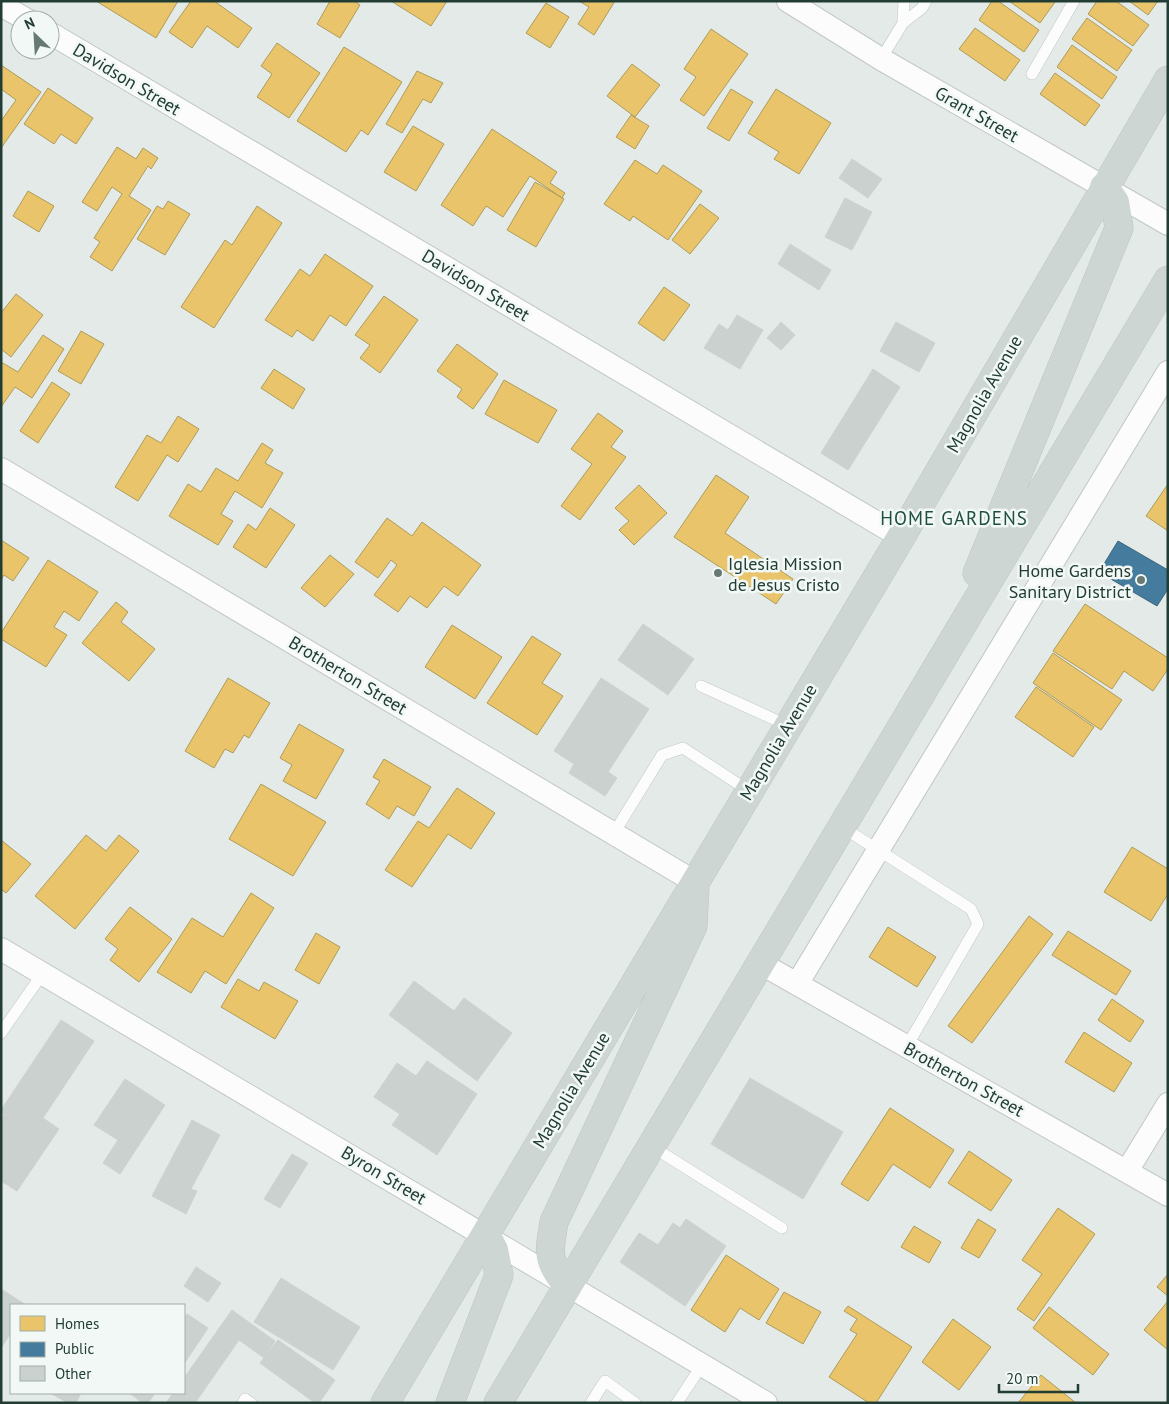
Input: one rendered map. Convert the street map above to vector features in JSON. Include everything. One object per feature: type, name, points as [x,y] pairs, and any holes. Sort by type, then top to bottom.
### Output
[{"type":"main road","name":"Magnolia Avenue","points":[[385,1403],[901,537],[1104,186],[1168,80]]},
{"type":"main road","points":[[941,660],[1119,228],[1115,202],[1104,186]]},
{"type":"main road","points":[[498,1403],[1168,280]]},
{"type":"main road","points":[[567,1285],[553,1269],[550,1252],[554,1222],[693,926],[695,882]]},
{"type":"main road","points":[[450,1403],[499,1275],[494,1250],[486,1234]]},
{"type":"street","name":"Grant Street","points":[[788,1],[881,59],[1168,224]]},
{"type":"street","name":"Davidson Street","points":[[60,40],[901,537]]},
{"type":"street","points":[[797,984],[1168,372]]},
{"type":"street","name":"Brotherton Street","points":[[1,469],[695,882]]},
{"type":"street","name":"Byron Street","points":[[1,949],[486,1234],[567,1285],[766,1403]]},
{"type":"street","name":"Brotherton Street","points":[[760,963],[1168,1195]]},
{"type":"street","points":[[1127,1171],[1168,1104]]},
{"type":"lane","points":[[903,23],[904,1]]},
{"type":"lane","points":[[881,59],[903,23],[922,8],[926,1]]},
{"type":"lane","points":[[1032,74],[1074,1]]},
{"type":"lane","points":[[701,686],[789,726]]},
{"type":"lane","points":[[614,833],[662,755],[682,748],[750,791]]},
{"type":"lane","points":[[842,827],[971,909],[978,924],[907,1046]]},
{"type":"lane","points":[[1,1033],[42,973]]},
{"type":"lane","points":[[651,1146],[782,1228]]},
{"type":"lane","points":[[676,1403],[702,1365]]},
{"type":"lane","points":[[591,1403],[605,1381],[635,1403]]},
{"type":"lane","points":[[243,1403],[245,1399],[251,1403]]},
{"type":"building: Homes","points":[[96,1],[178,1],[156,38]]},
{"type":"building: Homes","points":[[191,1],[214,1],[252,28],[238,48],[207,26],[192,48],[169,32]]},
{"type":"building: Homes","points":[[330,1],[354,1],[360,5],[340,38],[317,24]]},
{"type":"building: Homes","points":[[391,1],[447,1],[431,26]]},
{"type":"building: Homes","points":[[579,1],[615,1],[594,35],[578,24],[589,7]]},
{"type":"building: Homes","points":[[992,1],[998,1],[1039,30],[1024,52],[979,20]]},
{"type":"building: Homes","points":[[1009,1],[1054,1],[1055,2],[1040,23]]},
{"type":"building: Homes","points":[[1097,1],[1116,1],[1149,25],[1133,46],[1088,14]]},
{"type":"building: Homes","points":[[1129,1],[1158,1],[1148,15]]},
{"type":"building: Homes","points":[[546,3],[569,17],[550,48],[526,33]]},
{"type":"building: Homes","points":[[1087,18],[1132,50],[1117,71],[1072,39]]},
{"type":"building: Homes","points":[[975,28],[1020,60],[1005,81],[959,49]]},
{"type":"building: Homes","points":[[711,29],[748,54],[704,116],[680,100],[696,77],[684,69]]},
{"type":"building: Homes","points":[[277,43],[320,73],[289,118],[257,97],[272,74],[261,66]]},
{"type":"building: Homes","points":[[1072,45],[1117,77],[1102,99],[1057,67]]},
{"type":"building: Homes","points":[[344,47],[402,82],[368,135],[361,130],[346,152],[297,121]]},
{"type":"building: Homes","points":[[632,64],[660,85],[635,117],[607,96]]},
{"type":"building: Homes","points":[[1,65],[41,92],[1,148],[1,121],[16,100],[1,89]]},
{"type":"building: Homes","points":[[417,71],[443,83],[431,103],[423,99],[402,133],[386,124]]},
{"type":"building: Homes","points":[[1055,73],[1100,105],[1085,126],[1040,94]]},
{"type":"building: Homes","points":[[48,88],[93,118],[76,144],[61,134],[54,144],[24,124]]},
{"type":"building: Homes","points":[[731,89],[753,102],[729,141],[707,128]]},
{"type":"building: Homes","points":[[776,89],[831,123],[799,174],[774,159],[779,152],[748,133]]},
{"type":"building: Homes","points":[[631,115],[649,126],[635,149],[616,137]]},
{"type":"building: Homes","points":[[413,126],[444,144],[416,191],[384,172]]},
{"type":"building: Homes","points":[[492,129],[557,172],[550,183],[565,193],[562,198],[530,176],[503,217],[486,206],[473,226],[441,205]]},
{"type":"building: Homes","points":[[117,147],[136,159],[143,148],[158,158],[151,169],[148,166],[129,196],[151,210],[112,271],[90,257],[100,242],[94,238],[122,194],[112,187],[97,211],[82,202]]},
{"type":"building: Homes","points":[[635,160],[657,174],[663,165],[702,191],[668,240],[633,216],[630,221],[604,204]]},
{"type":"building: Homes","points":[[535,182],[564,199],[536,247],[507,230]]},
{"type":"building: Homes","points":[[28,191],[54,206],[39,232],[13,216]]},
{"type":"building: Homes","points":[[168,201],[190,214],[165,255],[137,239],[157,206],[163,209]]},
{"type":"building: Homes","points":[[700,204],[719,218],[690,254],[672,240]]},
{"type":"building: Homes","points":[[257,206],[282,223],[214,328],[181,307],[225,240],[232,245]]},
{"type":"building: Homes","points":[[325,254],[373,286],[346,326],[330,315],[313,341],[297,330],[292,337],[265,320],[300,269],[310,276]]},
{"type":"building: Homes","points":[[664,287],[690,305],[664,341],[638,323]]},
{"type":"building: Homes","points":[[16,294],[43,315],[11,357],[1,349],[1,313]]},
{"type":"building: Homes","points":[[384,296],[418,320],[380,373],[360,358],[370,345],[355,335]]},
{"type":"building: Homes","points":[[81,331],[104,344],[81,384],[58,371]]},
{"type":"building: Homes","points":[[43,335],[64,349],[32,398],[15,387],[1,407],[1,362],[18,372]]},
{"type":"building: Homes","points":[[457,344],[498,374],[473,409],[457,397],[462,389],[437,371]]},
{"type":"building: Homes","points":[[274,369],[305,389],[293,409],[261,388]]},
{"type":"building: Homes","points":[[504,380],[557,410],[538,443],[485,414]]},
{"type":"building: Homes","points":[[52,382],[70,394],[38,443],[20,431]]},
{"type":"building: Homes","points":[[598,413],[623,431],[611,447],[626,457],[580,520],[561,506],[592,464],[571,449]]},
{"type":"building: Homes","points":[[178,416],[199,429],[178,462],[167,455],[138,501],[115,487],[147,435],[161,443]]},
{"type":"building: Homes","points":[[262,443],[273,450],[265,463],[283,473],[262,508],[235,491],[221,514],[233,521],[218,545],[169,516],[188,484],[201,492],[216,468],[238,481]]},
{"type":"building: Homes","points":[[716,475],[749,497],[725,533],[793,579],[776,604],[674,537]]},
{"type":"building: Homes","points":[[1168,484],[1168,531],[1146,516]]},
{"type":"building: Homes","points":[[639,485],[667,513],[634,545],[619,530],[629,521],[615,508]]},
{"type":"building: Homes","points":[[270,508],[295,525],[266,568],[233,547],[248,524],[256,530]]},
{"type":"building: Homes","points":[[387,518],[412,536],[422,522],[481,565],[458,596],[444,586],[427,608],[410,596],[398,612],[374,595],[397,565],[391,560],[378,578],[355,562]]},
{"type":"building: Homes","points":[[1,540],[29,558],[13,581],[4,575],[1,580]]},
{"type":"building: Homes","points":[[330,555],[354,574],[325,607],[301,588]]},
{"type":"building: Homes","points":[[48,560],[98,592],[79,621],[64,611],[54,627],[67,635],[46,667],[1,639],[1,633]]},
{"type":"building: Homes","points":[[116,602],[128,612],[121,622],[155,649],[129,681],[82,643]]},
{"type":"building: Homes","points":[[1085,604],[1168,658],[1168,669],[1153,691],[1124,671],[1112,689],[1053,651]]},
{"type":"building: Homes","points":[[452,625],[502,657],[475,699],[425,667]]},
{"type":"building: Homes","points":[[532,636],[561,654],[542,683],[563,696],[537,735],[487,703]]},
{"type":"building: Homes","points":[[1053,653],[1122,700],[1101,730],[1033,683]]},
{"type":"building: Homes","points":[[228,678],[270,703],[249,738],[244,735],[233,753],[225,749],[214,768],[185,751]]},
{"type":"building: Homes","points":[[1036,687],[1094,727],[1073,757],[1015,717]]},
{"type":"building: Homes","points":[[299,724],[344,750],[316,799],[283,781],[292,765],[280,758]]},
{"type":"building: Homes","points":[[384,759],[431,787],[414,816],[397,806],[389,819],[366,804],[380,781],[373,777]]},
{"type":"building: Homes","points":[[261,784],[326,822],[293,876],[229,839]]},
{"type":"building: Homes","points":[[457,788],[495,813],[471,849],[448,834],[412,887],[385,870],[418,821],[429,828]]},
{"type":"building: Homes","points":[[86,835],[106,851],[119,835],[139,851],[75,929],[35,896]]},
{"type":"building: Homes","points":[[1,840],[31,864],[6,893],[1,889]]},
{"type":"building: Homes","points":[[1132,847],[1168,869],[1168,894],[1151,921],[1104,892]]},
{"type":"building: Homes","points":[[251,893],[274,908],[226,984],[205,971],[191,993],[157,972],[192,918],[223,937]]},
{"type":"building: Homes","points":[[130,907],[172,939],[139,982],[110,960],[118,949],[105,939]]},
{"type":"building: Homes","points":[[1029,916],[1053,934],[972,1043],[948,1026]]},
{"type":"building: Homes","points":[[888,927],[936,957],[917,987],[869,957]]},
{"type":"building: Homes","points":[[1068,931],[1131,971],[1116,995],[1052,955]]},
{"type":"building: Homes","points":[[316,933],[340,947],[319,984],[295,970]]},
{"type":"building: Homes","points":[[238,979],[259,991],[264,982],[298,1001],[275,1039],[221,1007]]},
{"type":"building: Homes","points":[[1112,999],[1144,1021],[1130,1042],[1098,1020]]},
{"type":"building: Homes","points":[[1084,1032],[1132,1063],[1114,1092],[1065,1062]]},
{"type":"building: Homes","points":[[890,1108],[954,1150],[930,1188],[893,1164],[868,1201],[841,1184]]},
{"type":"building: Homes","points":[[969,1151],[1012,1180],[991,1211],[948,1183]]},
{"type":"building: Homes","points":[[1058,1208],[1095,1234],[1034,1321],[1017,1309],[1042,1274],[1022,1260]]},
{"type":"building: Homes","points":[[978,1219],[996,1230],[979,1258],[961,1248]]},
{"type":"building: Homes","points":[[914,1226],[941,1242],[929,1263],[901,1247]]},
{"type":"building: Homes","points":[[726,1255],[779,1289],[759,1320],[740,1308],[725,1332],[691,1310]]},
{"type":"building: Homes","points":[[1168,1274],[1168,1296],[1157,1287]]},
{"type":"building: Homes","points":[[784,1292],[821,1312],[803,1344],[766,1323]]},
{"type":"building: Homes","points":[[1168,1301],[1168,1350],[1144,1330]]},
{"type":"building: Homes","points":[[848,1306],[912,1347],[876,1403],[869,1403],[829,1377],[857,1334],[850,1330],[857,1319],[844,1311]]},
{"type":"building: Homes","points":[[1049,1307],[1109,1354],[1093,1375],[1033,1328]]},
{"type":"building: Homes","points":[[953,1319],[991,1347],[959,1390],[922,1362]]},
{"type":"building: Homes","points":[[1041,1375],[1076,1403],[1018,1403]]},
{"type":"building: Public","name":"Home Gardens Sanitary District","points":[[1118,541],[1168,570],[1168,589],[1157,606],[1099,572]]},
{"type":"building: Other","points":[[852,159],[882,179],[868,198],[839,178]]},
{"type":"building: Other","points":[[845,198],[872,212],[852,250],[825,237]]},
{"type":"building: Other","points":[[790,244],[831,270],[819,290],[778,264]]},
{"type":"building: Other","points":[[737,315],[763,330],[740,369],[704,348],[719,324],[728,330]]},
{"type":"building: Other","points":[[781,322],[795,335],[781,350],[767,338]]},
{"type":"building: Other","points":[[896,322],[935,343],[919,372],[880,351]]},
{"type":"building: Other","points":[[873,369],[900,387],[848,470],[821,453]]},
{"type":"building: Other","points":[[643,624],[694,659],[668,695],[618,660]]},
{"type":"building: Other","points":[[601,678],[649,709],[608,772],[617,778],[605,796],[569,773],[574,764],[554,751]]},
{"type":"building: Other","points":[[414,981],[454,1011],[464,998],[512,1033],[477,1081],[389,1015]]},
{"type":"building: Other","points":[[61,1020],[94,1041],[43,1118],[59,1129],[17,1191],[1,1181],[1,1119],[4,1115],[1,1110]]},
{"type":"building: Other","points":[[427,1061],[477,1094],[437,1155],[392,1125],[400,1114],[374,1097],[397,1063],[416,1076]]},
{"type":"building: Other","points":[[750,1078],[843,1132],[803,1199],[711,1144]]},
{"type":"building: Other","points":[[125,1079],[165,1105],[120,1174],[103,1163],[118,1140],[94,1125]]},
{"type":"building: Other","points":[[192,1120],[220,1135],[191,1189],[197,1191],[186,1214],[152,1196]]},
{"type":"building: Other","points":[[292,1154],[308,1163],[280,1208],[264,1199]]},
{"type":"building: Other","points":[[686,1219],[726,1246],[685,1306],[620,1262],[639,1233],[658,1245],[673,1223],[680,1228]]},
{"type":"building: Other","points":[[196,1267],[221,1283],[208,1302],[184,1286]]},
{"type":"building: Other","points":[[281,1278],[360,1327],[333,1370],[254,1322]]},
{"type":"building: Other","points":[[1,1289],[24,1304],[10,1304],[10,1334],[1,1348]]},
{"type":"building: Other","points":[[232,1310],[275,1341],[264,1358],[239,1340],[195,1403],[166,1403],[172,1394],[185,1394],[185,1377]]},
{"type":"building: Other","points":[[187,1314],[208,1328],[185,1362],[185,1317]]},
{"type":"building: Other","points":[[278,1340],[335,1380],[319,1403],[315,1403],[260,1363]]},
{"type":"building: Other","points":[[52,1394],[80,1394],[76,1403],[68,1403]]},
{"type":"building: Other","points":[[130,1394],[154,1394],[148,1403],[143,1403]]},
{"type":"place","name":"Iglesia Mission de Jesus Cristo","points":[[718,573]]},
{"type":"place","name":"Home Gardens Sanitary District","points":[[1141,580]]},
{"type":"district","name":"HOME GARDENS","points":[[954,518]]}]
